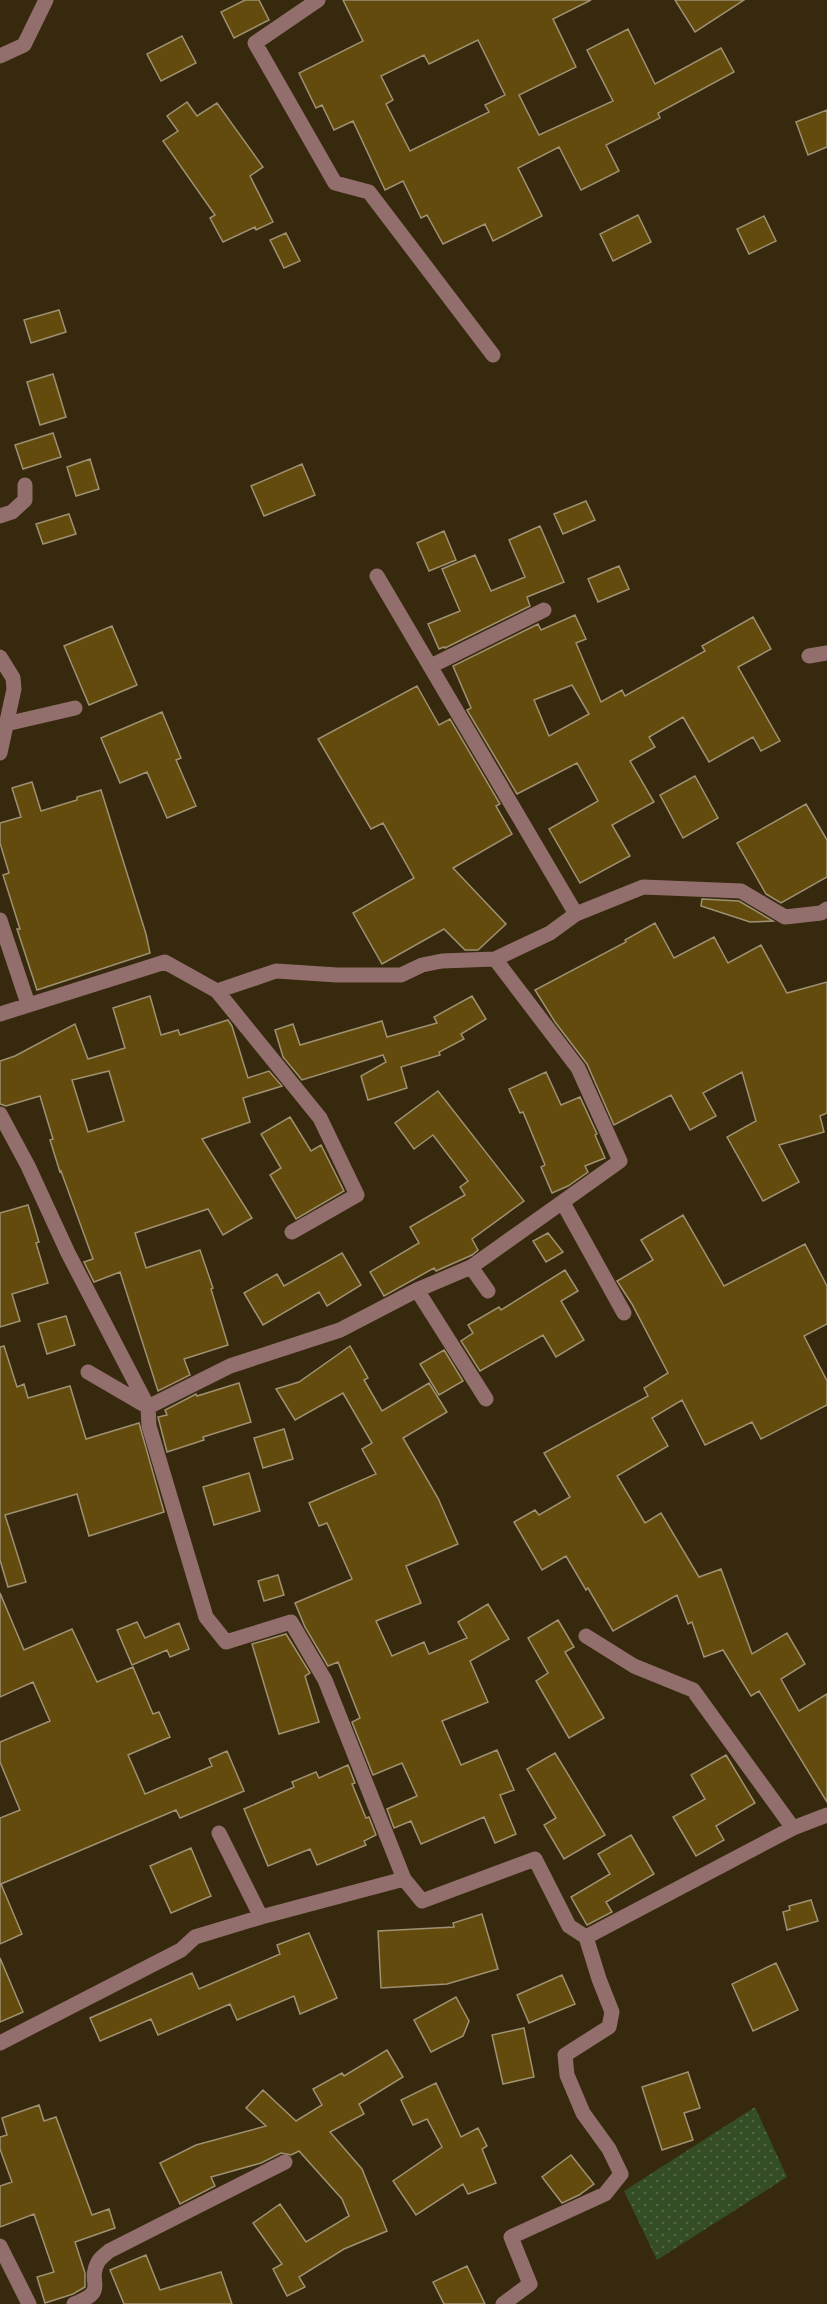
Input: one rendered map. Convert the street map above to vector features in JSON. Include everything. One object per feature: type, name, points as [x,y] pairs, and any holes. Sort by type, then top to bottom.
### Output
[{"type":"street","points":[[0,56],[24,45],[46,0]]},
{"type":"street","points":[[318,0],[255,43],[335,183],[369,192],[493,355]]},
{"type":"street","points":[[0,516],[12,512],[25,501],[25,485]]},
{"type":"street","points":[[377,576],[576,914]]},
{"type":"street","points":[[431,666],[544,610]]},
{"type":"street","points":[[809,656],[827,653]]},
{"type":"street","points":[[0,657],[13,678],[14,690],[0,753]]},
{"type":"street","points":[[6,724],[75,708]]},
{"type":"street","points":[[217,992],[276,971],[337,975],[401,975],[422,965],[442,961],[495,958],[550,933],[576,914],[643,887],[741,891],[785,917],[821,913],[827,909]]},
{"type":"street","points":[[0,920],[28,1004]]},
{"type":"street","points":[[148,1407],[230,1366],[340,1330],[417,1290],[471,1267],[620,1161],[578,1068],[495,958]]},
{"type":"street","points":[[0,1014],[165,962],[217,992],[320,1118],[357,1195],[292,1232]]},
{"type":"street","points":[[0,1114],[28,1166],[68,1253],[148,1407],[148,1426],[206,1617],[226,1642],[291,1622],[325,1680],[404,1879],[422,1901],[535,1858],[568,1926],[586,1937],[612,2012],[609,2027],[565,2055],[567,2075],[583,2113],[609,2149],[621,2174],[605,2194],[511,2237],[530,2284],[503,2304]]},
{"type":"street","points":[[563,1203],[624,1313]]},
{"type":"street","points":[[471,1267],[488,1291]]},
{"type":"street","points":[[417,1290],[486,1399]]},
{"type":"street","points":[[88,1372],[148,1407]]},
{"type":"street","points":[[585,1636],[634,1666],[693,1690],[793,1828]]},
{"type":"street","points":[[586,1937],[793,1828],[827,1815]]},
{"type":"street","points":[[219,1833],[261,1917]]},
{"type":"street","points":[[0,2043],[181,1950],[195,1937],[404,1879]]},
{"type":"street","points":[[74,2304],[88,2298],[95,2291],[98,2263],[109,2251],[285,2162]]},
{"type":"street","points":[[0,2246],[29,2304]]},
{"type":"green space","points":[[755,2107],[787,2177],[657,2260],[624,2191]]},
{"type":"building","points":[[245,0],[259,0],[269,20],[234,38],[221,12]]},
{"type":"building","points":[[343,0],[591,0],[553,19],[576,67],[519,95],[539,135],[613,101],[587,50],[628,29],[655,84],[721,48],[734,72],[658,113],[660,118],[606,145],[619,171],[581,190],[559,147],[518,168],[542,216],[493,241],[485,224],[443,244],[427,215],[421,218],[403,181],[385,190],[353,121],[334,130],[322,105],[316,108],[299,73],[363,41]],"holes":[[[478,40],[505,95],[485,105],[489,112],[410,151],[386,104],[393,100],[381,76],[424,55],[429,64]]]},
{"type":"building","points":[[675,0],[744,0],[695,32]]},
{"type":"building","points":[[182,36],[196,63],[161,81],[147,54]]},
{"type":"building","points":[[187,102],[197,116],[217,103],[263,167],[250,176],[273,222],[256,230],[255,227],[223,242],[210,218],[215,215],[163,141],[178,131],[167,116]]},
{"type":"building","points":[[827,110],[827,147],[808,155],[796,122]]},
{"type":"building","points":[[638,215],[651,242],[613,261],[600,234]]},
{"type":"building","points":[[764,216],[776,241],[749,254],[737,229]]},
{"type":"building","points":[[286,233],[300,261],[284,268],[270,240]]},
{"type":"building","points":[[59,310],[66,332],[31,343],[24,320]]},
{"type":"building","points":[[53,374],[66,417],[40,425],[27,382]]},
{"type":"building","points":[[53,433],[61,457],[23,469],[15,445]]},
{"type":"building","points":[[90,459],[99,489],[76,496],[67,467]]},
{"type":"building","points":[[302,464],[315,495],[264,516],[251,486]]},
{"type":"building","points":[[586,501],[595,520],[563,534],[554,514]]},
{"type":"building","points":[[69,514],[76,534],[43,544],[36,524]]},
{"type":"building","points":[[540,526],[564,582],[527,597],[530,606],[439,649],[428,624],[460,611],[442,569],[475,555],[491,591],[525,577],[509,540]]},
{"type":"building","points":[[444,531],[456,560],[429,571],[417,543]]},
{"type":"building","points":[[619,566],[629,589],[598,602],[588,579]]},
{"type":"building","points":[[575,615],[586,639],[576,643],[601,702],[622,690],[625,696],[705,651],[702,646],[753,617],[771,649],[738,667],[780,741],[761,751],[753,737],[709,762],[683,717],[649,737],[655,747],[630,761],[654,802],[612,825],[630,856],[580,883],[549,829],[598,801],[577,763],[517,794],[467,710],[471,708],[453,666],[538,624],[541,630]],"holes":[[[572,685],[589,714],[549,736],[534,700]]]},
{"type":"building","points":[[112,626],[137,685],[89,705],[64,646]]},
{"type":"building","points":[[417,686],[439,725],[450,719],[500,804],[496,806],[512,834],[453,868],[506,924],[478,950],[465,950],[444,929],[382,964],[353,913],[414,878],[383,823],[371,829],[318,739]]},
{"type":"building","points":[[162,712],[181,758],[176,760],[196,806],[167,818],[147,772],[120,783],[101,738]]},
{"type":"building","points":[[695,776],[718,818],[683,838],[660,795]]},
{"type":"building","points":[[32,782],[41,811],[101,790],[150,953],[37,990],[17,929],[20,929],[3,875],[9,873],[0,843],[0,823],[21,817],[12,788]]},
{"type":"building","points":[[806,804],[827,840],[827,877],[781,903],[766,894],[737,843]]},
{"type":"building","points":[[702,899],[739,901],[773,921],[750,922],[701,906]]},
{"type":"building","points":[[655,923],[674,958],[714,937],[728,963],[761,945],[787,993],[827,982],[827,1113],[820,1116],[824,1132],[779,1145],[799,1182],[763,1201],[727,1137],[756,1121],[742,1072],[703,1093],[716,1116],[690,1130],[671,1095],[614,1125],[587,1064],[555,1022],[535,990],[626,942],[625,940]]},
{"type":"building","points":[[150,996],[161,1035],[178,1030],[180,1035],[228,1020],[232,1026],[248,1078],[269,1071],[282,1086],[243,1098],[250,1122],[202,1139],[252,1218],[223,1235],[208,1209],[135,1233],[146,1268],[200,1250],[228,1345],[184,1359],[190,1375],[158,1391],[120,1272],[94,1282],[84,1262],[93,1259],[60,1172],[40,1096],[6,1106],[0,1104],[0,1061],[15,1056],[75,1024],[88,1059],[125,1048],[113,1008]],"holes":[[[109,1071],[124,1121],[88,1132],[72,1080]]]},
{"type":"building","points":[[472,996],[486,1019],[461,1034],[464,1039],[439,1052],[440,1055],[401,1067],[407,1088],[368,1100],[361,1076],[386,1062],[383,1055],[302,1080],[283,1057],[275,1030],[293,1024],[300,1045],[382,1021],[387,1037],[437,1023],[434,1017]]},
{"type":"building","points":[[546,1072],[561,1105],[580,1097],[605,1158],[585,1166],[588,1172],[568,1186],[552,1193],[541,1167],[545,1165],[523,1112],[520,1113],[509,1089]]},
{"type":"building","points":[[438,1091],[524,1201],[472,1239],[478,1250],[472,1255],[436,1271],[434,1268],[384,1296],[370,1272],[419,1243],[410,1227],[465,1195],[460,1187],[468,1181],[433,1135],[414,1149],[395,1123]]},
{"type":"building","points":[[290,1117],[311,1151],[321,1145],[344,1191],[296,1219],[270,1175],[281,1168],[261,1134]]},
{"type":"building","points":[[28,1205],[48,1283],[12,1294],[20,1321],[0,1327],[0,1213]]},
{"type":"building","points":[[683,1215],[724,1286],[805,1244],[827,1286],[827,1324],[804,1336],[827,1381],[827,1405],[761,1439],[752,1422],[705,1445],[682,1400],[652,1418],[668,1446],[617,1476],[645,1523],[661,1513],[699,1577],[721,1569],[752,1654],[787,1633],[805,1664],[781,1679],[799,1711],[827,1694],[827,1802],[759,1691],[751,1696],[723,1650],[704,1657],[692,1622],[688,1624],[677,1595],[613,1631],[566,1556],[542,1570],[514,1522],[535,1510],[539,1515],[570,1497],[544,1453],[648,1396],[644,1388],[668,1373],[632,1304],[617,1281],[653,1260],[641,1240]]},
{"type":"building","points":[[548,1233],[563,1252],[546,1262],[533,1241]]},
{"type":"building","points":[[342,1253],[361,1285],[327,1306],[319,1292],[263,1325],[244,1293],[277,1274],[284,1286]]},
{"type":"building","points":[[565,1270],[578,1291],[561,1301],[584,1340],[556,1357],[543,1335],[480,1371],[461,1341],[473,1333],[468,1325],[499,1307],[501,1310]]},
{"type":"building","points":[[66,1316],[75,1345],[47,1354],[38,1324]]},
{"type":"building","points":[[4,1346],[17,1387],[24,1384],[28,1398],[70,1386],[86,1439],[139,1423],[164,1512],[89,1536],[77,1494],[5,1515],[26,1582],[8,1587],[0,1560],[0,1347]]},
{"type":"building","points":[[350,1346],[368,1378],[364,1380],[382,1411],[429,1383],[447,1412],[403,1438],[438,1498],[458,1544],[406,1566],[421,1603],[376,1621],[392,1656],[424,1642],[429,1654],[467,1638],[458,1622],[488,1604],[509,1639],[470,1661],[488,1702],[442,1721],[461,1765],[497,1750],[514,1790],[500,1795],[516,1834],[495,1843],[484,1817],[421,1844],[411,1821],[394,1828],[387,1809],[417,1796],[402,1763],[373,1775],[352,1722],[360,1718],[338,1662],[328,1666],[305,1627],[295,1603],[352,1579],[327,1523],[319,1526],[309,1503],[376,1474],[362,1449],[372,1443],[343,1393],[295,1420],[276,1389],[299,1382]]},
{"type":"building","points":[[444,1350],[463,1381],[439,1395],[420,1364]]},
{"type":"building","points":[[239,1383],[251,1422],[203,1437],[204,1440],[167,1452],[158,1417],[167,1415],[165,1410],[196,1394],[197,1396]]},
{"type":"building","points":[[284,1429],[293,1459],[263,1468],[254,1438]]},
{"type":"building","points":[[249,1473],[260,1511],[214,1525],[203,1487]]},
{"type":"building","points":[[278,1575],[284,1595],[264,1601],[258,1581]]},
{"type":"building","points":[[0,1593],[24,1650],[72,1629],[97,1682],[133,1667],[153,1714],[159,1712],[170,1737],[128,1755],[145,1794],[212,1766],[209,1759],[227,1751],[244,1791],[180,1818],[176,1810],[1,1884],[22,1934],[0,1944],[0,1818],[20,1810],[0,1762],[0,1742],[50,1721],[33,1682],[0,1697]]},
{"type":"building","points":[[558,1620],[574,1647],[565,1652],[604,1718],[569,1738],[536,1681],[548,1673],[528,1638]]},
{"type":"building","points":[[137,1622],[145,1638],[179,1623],[189,1649],[170,1657],[167,1650],[132,1665],[117,1630]]},
{"type":"building","points":[[286,1634],[310,1673],[305,1676],[319,1722],[279,1734],[252,1644]]},
{"type":"building","points":[[555,1753],[605,1835],[564,1859],[544,1825],[556,1818],[527,1769]]},
{"type":"building","points":[[726,1755],[755,1803],[716,1826],[724,1840],[696,1856],[673,1817],[705,1799],[691,1775]]},
{"type":"building","points":[[348,1765],[355,1783],[352,1784],[366,1818],[369,1817],[376,1835],[364,1841],[366,1845],[317,1865],[310,1849],[268,1866],[244,1809],[294,1787],[292,1782],[316,1772],[319,1778]]},
{"type":"building","points":[[631,1835],[654,1874],[606,1902],[612,1912],[587,1925],[571,1897],[610,1874],[598,1854]]},
{"type":"building","points":[[191,1848],[211,1896],[171,1913],[150,1866]]},
{"type":"building","points":[[811,1900],[818,1921],[787,1930],[783,1912],[790,1910],[789,1906]]},
{"type":"building","points":[[482,1914],[498,1969],[447,1984],[381,1988],[378,1931],[454,1927],[453,1923]]},
{"type":"building","points":[[309,1933],[337,1998],[300,2014],[294,1996],[237,2020],[230,2004],[158,2035],[151,2019],[100,2041],[90,2018],[192,1973],[199,1989],[280,1954],[277,1945]]},
{"type":"building","points":[[0,1958],[23,2012],[0,2022]]},
{"type":"building","points":[[776,1963],[798,2010],[753,2031],[732,1984]]},
{"type":"building","points":[[562,1975],[575,2004],[529,2023],[517,1995]]},
{"type":"building","points":[[456,1997],[469,2021],[463,2036],[431,2052],[414,2020]]},
{"type":"building","points":[[524,2028],[534,2077],[503,2084],[492,2035]]},
{"type":"building","points":[[387,2050],[403,2077],[359,2104],[364,2114],[330,2132],[362,2169],[387,2231],[344,2249],[299,2277],[305,2287],[287,2296],[273,2269],[282,2264],[253,2223],[280,2204],[306,2242],[349,2216],[342,2199],[299,2151],[291,2155],[281,2153],[261,2163],[211,2177],[215,2186],[180,2204],[160,2163],[196,2145],[266,2126],[246,2108],[263,2090],[296,2121],[322,2105],[313,2089],[342,2073],[344,2076]]},
{"type":"building","points":[[688,2072],[700,2108],[684,2113],[693,2140],[662,2150],[642,2087]]},
{"type":"building","points":[[436,2083],[461,2137],[478,2128],[487,2146],[482,2149],[496,2183],[468,2194],[463,2184],[416,2215],[393,2181],[442,2147],[427,2119],[413,2125],[401,2100]]},
{"type":"building","points":[[39,2105],[44,2121],[56,2117],[92,2215],[109,2209],[115,2228],[75,2242],[85,2273],[85,2287],[73,2294],[45,2303],[37,2277],[54,2272],[34,2214],[0,2227],[0,2186],[12,2182],[0,2149],[0,2137],[7,2135],[2,2118]]},
{"type":"building","points":[[571,2155],[594,2184],[579,2195],[562,2203],[542,2177]]},
{"type":"building","points":[[146,2255],[160,2290],[221,2272],[232,2304],[124,2304],[110,2270]]},
{"type":"building","points":[[467,2266],[485,2304],[444,2304],[433,2282]]}]
